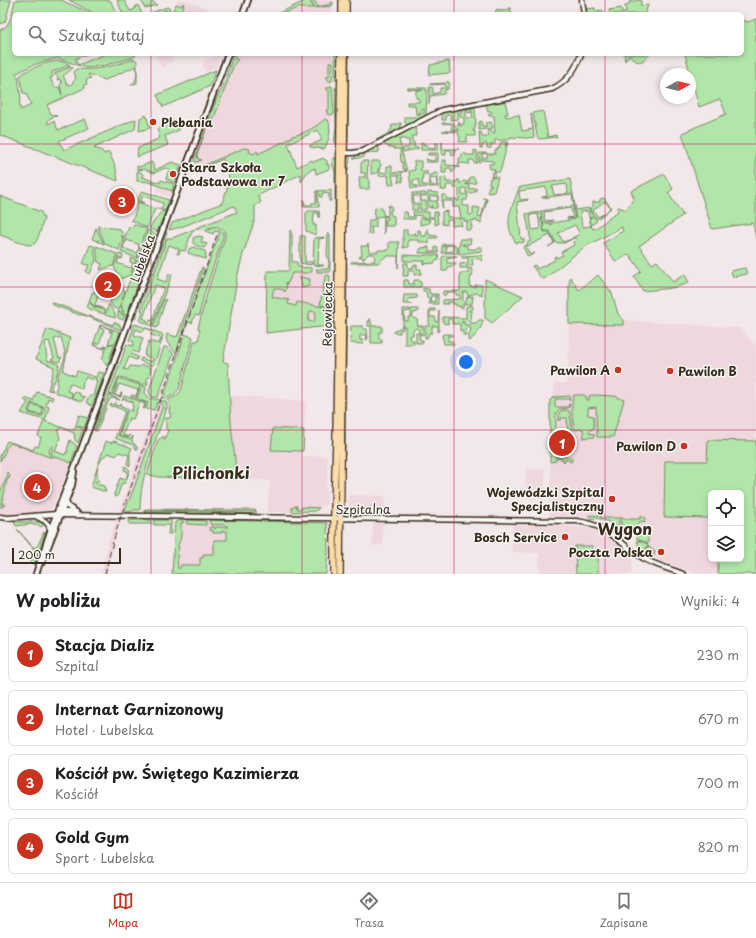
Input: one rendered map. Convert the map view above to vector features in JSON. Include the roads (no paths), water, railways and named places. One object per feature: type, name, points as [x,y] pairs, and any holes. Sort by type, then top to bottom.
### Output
[{"type":"highway","points":[[342,0],[342,12]]},
{"type":"highway","points":[[346,0],[346,12]]},
{"type":"highway","name":"Rejowiecka","points":[[341,56],[342,153]]},
{"type":"highway","name":"Rejowiecka","points":[[334,574],[337,518],[342,153],[345,56]]},
{"type":"highway","name":"Rejowiecka","points":[[337,518],[340,574]]},
{"type":"main road","points":[[244,12],[248,0]]},
{"type":"main road","name":"Lubelska","points":[[36,572],[45,555],[74,469],[227,56]]},
{"type":"main road","name":"Lubelska","points":[[36,572],[50,529],[66,500],[72,485],[74,469]]},
{"type":"main road","points":[[66,500],[67,506],[76,512]]},
{"type":"street","points":[[582,0],[584,12]]},
{"type":"street","points":[[342,153],[353,153],[363,150],[442,110],[552,88],[561,84],[568,78],[580,56]]},
{"type":"street","name":"Szpitalna","points":[[59,514],[76,512],[84,515]]},
{"type":"street","points":[[0,518],[59,514]]},
{"type":"street","name":"Szpitalna","points":[[59,514],[577,521],[592,524],[607,530],[633,551],[649,561],[683,574]]},
{"type":"street","points":[[35,516],[45,520],[50,529]]},
{"type":"railway","points":[[105,574],[120,519],[218,232]]},
{"type":"place","name":"Plebania","points":[[153,122]]},
{"type":"place","name":"Stara Szkoła Podstawowa nr 7","points":[[173,174]]},
{"type":"place","name":"Kościół pw. Świętego Kazimierza","points":[[122,201]]},
{"type":"place","name":"Internat Garnizonowy","points":[[108,285]]},
{"type":"place","name":"Pawilon A","points":[[618,370]]},
{"type":"place","name":"Pawilon B","points":[[670,371]]},
{"type":"place","name":"Stacja Dializ","points":[[562,443]]},
{"type":"place","name":"Pawilon D","points":[[684,446]]},
{"type":"place","name":"Gold Gym","points":[[37,487]]},
{"type":"place","name":"Wojewódzki Szpital Specjalistyczny","points":[[612,499]]},
{"type":"place","name":"Bosch Service","points":[[565,537]]},
{"type":"place","name":"Poczta Polska","points":[[661,552]]},
{"type":"district","name":"Pilichonki","points":[[211,472]]},
{"type":"district","name":"Wygon","points":[[625,528]]}]
